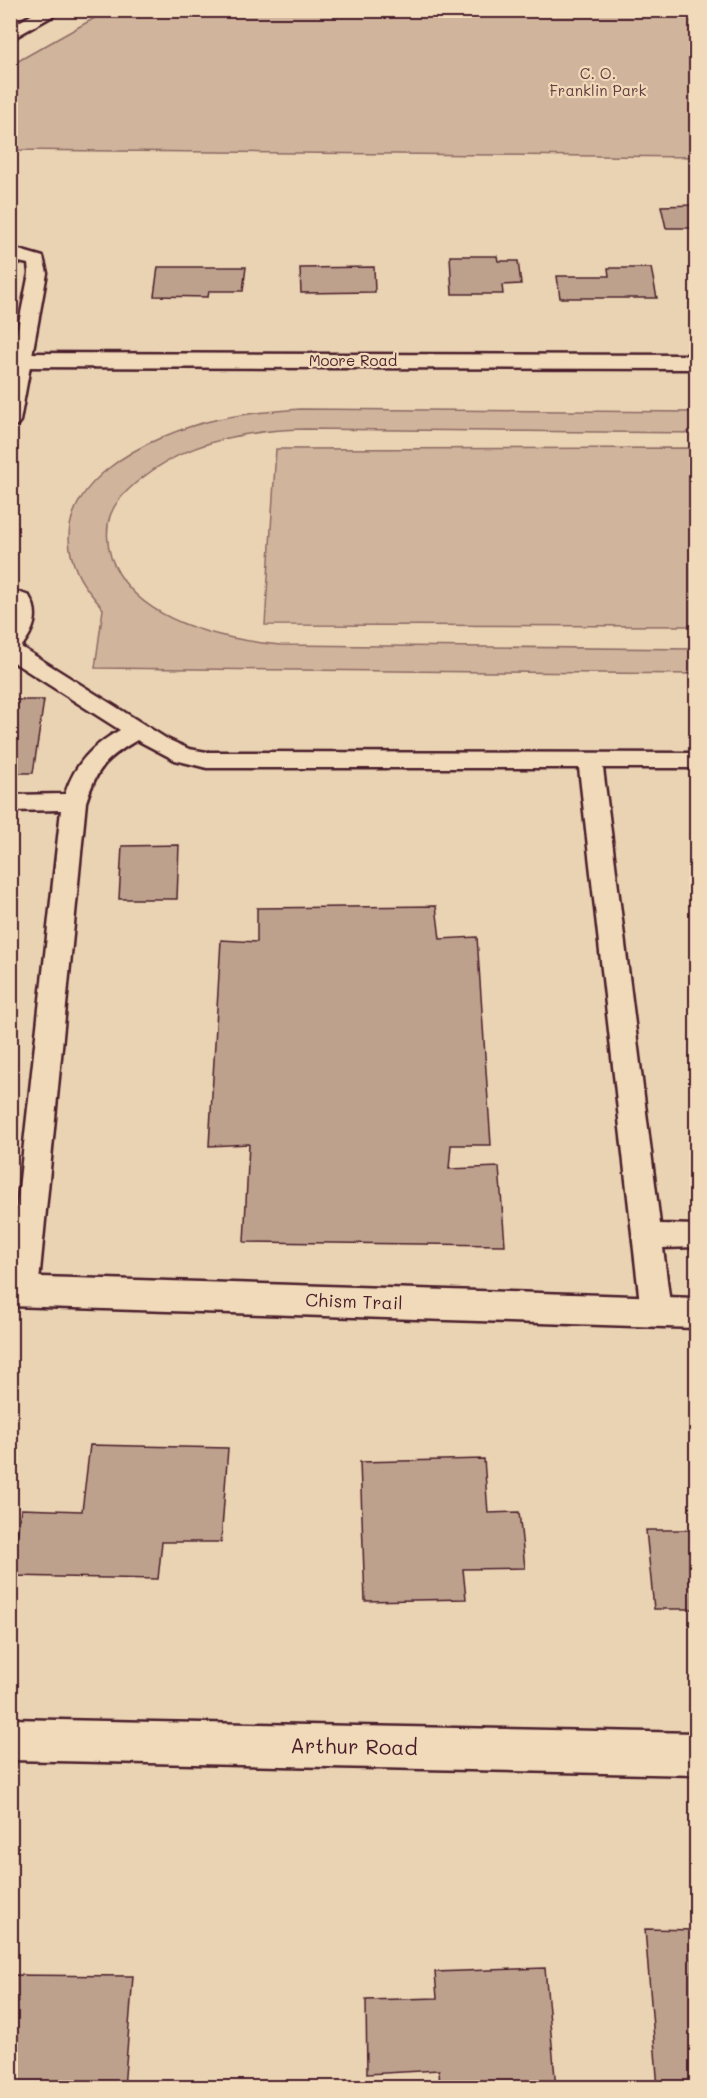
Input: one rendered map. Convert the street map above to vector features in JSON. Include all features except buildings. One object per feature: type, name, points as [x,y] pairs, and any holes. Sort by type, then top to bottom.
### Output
[{"type":"street","points":[[10,34],[54,10]]},
{"type":"street","name":"Moore Road","points":[[16,360],[696,362]]},
{"type":"street","name":"Chism Trail","points":[[17,1292],[696,1313]]},
{"type":"street","name":"Arthur Road","points":[[10,1739],[696,1754]]},
{"type":"lane","points":[[10,255],[19,255],[37,261],[34,299],[16,360],[10,422]]},
{"type":"lane","points":[[10,299],[34,299]]},
{"type":"lane","points":[[10,595],[21,601],[26,616],[22,632],[10,648],[138,730],[183,755],[231,762],[696,760]]},
{"type":"lane","points":[[17,1292],[74,802],[81,778],[93,758],[138,730]]},
{"type":"lane","points":[[590,759],[656,1312]]},
{"type":"lane","points":[[10,803],[74,802]]},
{"type":"lane","points":[[646,1236],[696,1236]]},
{"type":"green space","name":"C. O. Franklin Park","points":[[107,11],[696,11],[696,157],[11,150],[11,65]]},
{"type":"green space","points":[[300,409],[696,412],[696,433],[305,429],[262,432],[219,440],[179,455],[160,466],[127,490],[112,510],[108,531],[111,557],[122,579],[139,597],[182,623],[232,638],[256,642],[280,645],[696,649],[696,674],[95,668],[103,609],[79,577],[69,541],[73,514],[87,489],[108,468],[134,451],[192,426],[260,412]]},
{"type":"green space","points":[[696,448],[696,626],[265,625],[276,449]]}]
